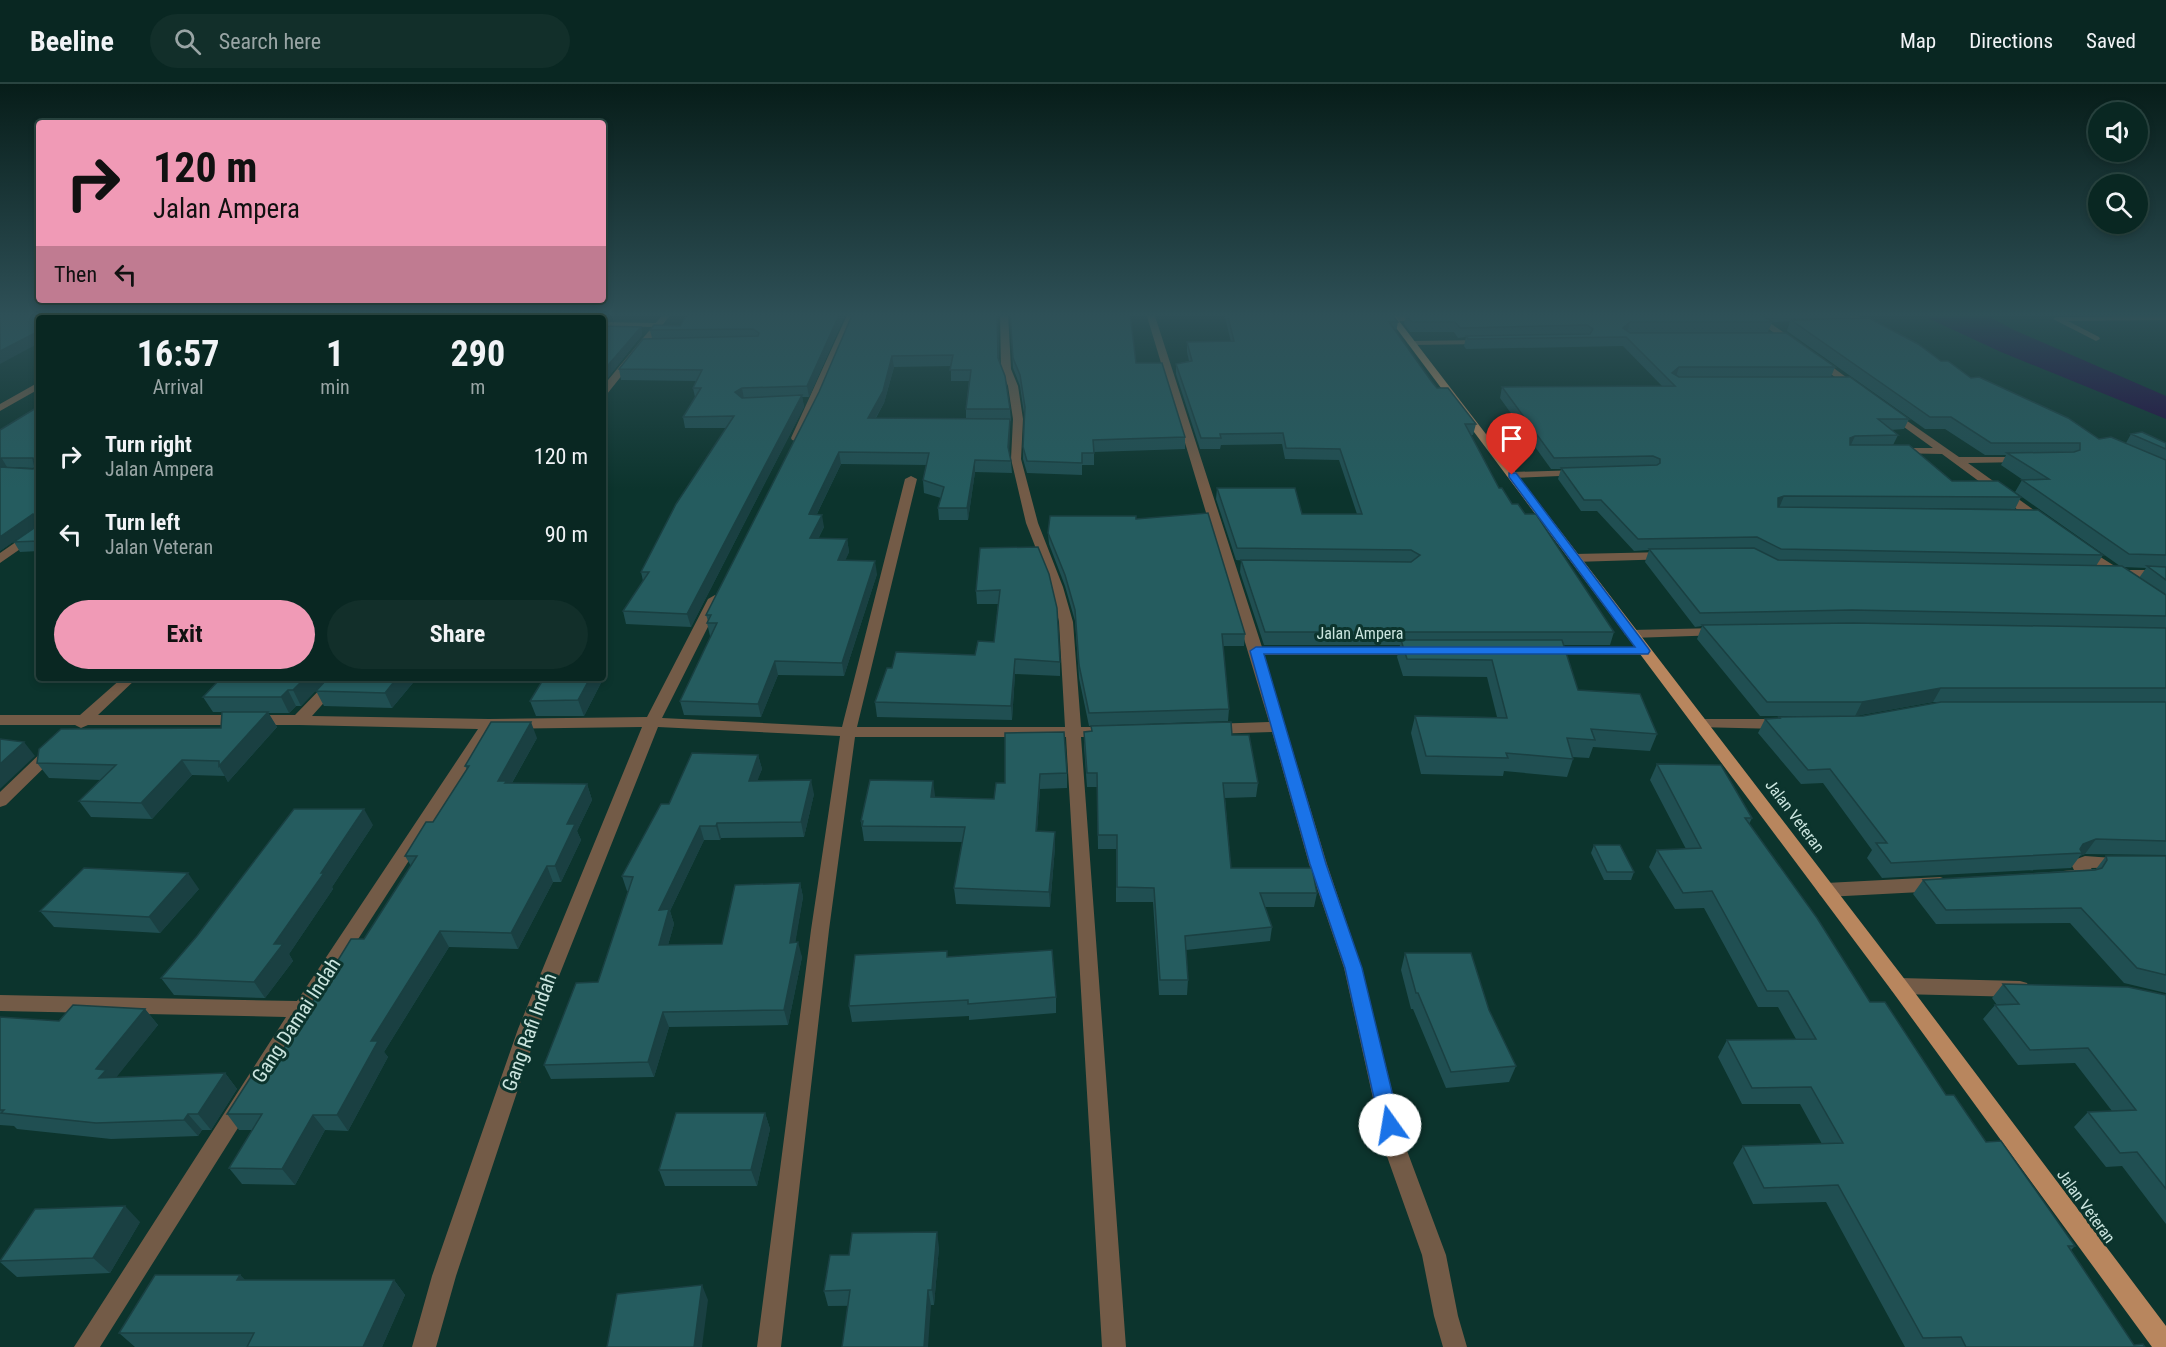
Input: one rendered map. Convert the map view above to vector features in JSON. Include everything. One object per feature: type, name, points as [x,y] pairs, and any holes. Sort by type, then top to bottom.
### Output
[{"type":"main road","name":"Jalan Veteran","points":[[1433,372],[1899,986],[2166,1346]]},
{"type":"street","points":[[606,388],[619,372]]},
{"type":"street","points":[[788,455],[808,402],[823,372]]},
{"type":"street","points":[[1007,372],[1013,386],[1012,426],[1016,459],[1032,523],[1057,587],[1066,622],[1114,1347]]},
{"type":"street","points":[[1170,372],[1235,566],[1277,727],[1353,968],[1395,1148],[1434,1255],[1446,1316],[1455,1347]]},
{"type":"street","points":[[1835,372],[2052,528]]},
{"type":"street","points":[[1825,382],[1848,382]]},
{"type":"street","points":[[0,408],[36,387]]},
{"type":"street","points":[[1886,451],[1944,451]]},
{"type":"street","points":[[1957,460],[2034,459]]},
{"type":"street","points":[[1512,475],[1592,473]]},
{"type":"street","points":[[769,1347],[820,930],[848,732],[911,479]]},
{"type":"street","points":[[2010,515],[2033,515]]},
{"type":"street","points":[[0,559],[36,533]]},
{"type":"street","points":[[2071,541],[2137,587]]},
{"type":"street","points":[[1574,558],[1675,556]]},
{"type":"street","points":[[2094,573],[2166,574]]},
{"type":"street","name":"Gang Rafi Indah","points":[[424,1347],[444,1276],[528,1029],[652,722],[719,592]]},
{"type":"street","points":[[1631,634],[1726,632]]},
{"type":"street","name":"Jalan Ampera","points":[[1256,651],[1432,651]]},
{"type":"street","points":[[1526,651],[1644,651]]},
{"type":"street","points":[[0,801],[127,681]]},
{"type":"street","points":[[299,720],[336,681]]},
{"type":"street","points":[[0,720],[299,720],[489,724],[652,722],[848,732],[1074,733],[1122,731]]},
{"type":"street","name":"Gang Damai Indah","points":[[86,1347],[302,1009],[489,724]]},
{"type":"street","points":[[1701,724],[1796,724]]},
{"type":"street","points":[[1193,729],[1277,727]]},
{"type":"street","points":[[2048,878],[2083,876],[2085,873],[2080,864],[2085,862],[2141,863]]},
{"type":"street","points":[[1826,890],[1954,883]]},
{"type":"street","points":[[1899,986],[2037,990]]},
{"type":"street","points":[[0,1003],[302,1009]]},
{"type":"shaded area","points":[[2050,372],[2111,372],[2166,396],[2166,419]]},
{"type":"building","points":[[701,372],[813,372],[807,386],[742,388],[735,392],[742,398],[802,395],[687,614],[623,611],[649,572],[641,572],[676,504],[734,416],[683,417],[701,388],[693,388]]},
{"type":"building","points":[[828,372],[888,372],[883,391],[868,418],[1010,419],[1008,447],[1011,461],[975,460],[967,508],[938,508],[944,487],[923,480],[929,453],[839,452],[809,514],[822,515],[810,538],[847,539],[838,560],[875,561],[842,663],[775,661],[758,704],[680,701],[717,623],[707,623],[711,615],[706,615]]},
{"type":"building","points":[[971,372],[1003,372],[1010,409],[966,409]]},
{"type":"building","points":[[1019,372],[1165,372],[1185,437],[1093,440],[1094,453],[1082,453],[1082,463],[1027,461],[1023,447],[1025,407]]},
{"type":"building","points":[[1179,372],[1425,372],[1437,388],[1448,388],[1476,424],[1465,424],[1499,488],[1502,488],[1512,504],[1518,504],[1525,514],[1536,514],[1614,632],[1265,632],[1241,560],[1411,562],[1420,555],[1411,550],[1237,548],[1217,488],[1295,488],[1302,514],[1362,514],[1340,449],[1286,448],[1283,433],[1220,434],[1221,438],[1201,438]]},
{"type":"building","points":[[1661,372],[1673,372],[1679,377],[1850,377],[1909,419],[1878,419],[1898,435],[1855,436],[1850,438],[1850,445],[1909,445],[1952,481],[1998,481],[2021,497],[1784,496],[1778,498],[1778,507],[2038,510],[2103,555],[1781,549],[1757,537],[1638,539],[1601,500],[1584,500],[1561,468],[1657,465],[1660,459],[1653,456],[1554,458],[1502,387],[1675,386]]},
{"type":"building","points":[[1865,372],[1963,372],[1971,378],[1979,377],[2068,418],[2099,439],[2111,437],[2166,460],[2166,555],[2129,554],[2022,480],[2049,479],[2007,453],[2074,452],[2080,450],[2080,443],[1991,443],[1951,417],[1930,417]]},
{"type":"building","points":[[36,408],[36,541],[14,542],[34,528],[35,516],[33,514],[0,537],[0,467],[33,469],[35,467],[33,458],[0,458],[0,430]]},
{"type":"building","points":[[2142,432],[2166,443],[2166,449],[2131,434]]},
{"type":"building","points":[[1208,513],[1245,634],[1222,634],[1229,709],[1089,713],[1079,665],[1075,610],[1065,575],[1048,533],[1050,516],[1136,516],[1136,519]]},
{"type":"building","points":[[1038,547],[1049,574],[1057,608],[1060,662],[1015,659],[1011,706],[875,702],[887,668],[892,668],[896,652],[975,655],[978,641],[994,642],[1000,590],[976,591],[980,548]]},
{"type":"building","points":[[1754,548],[1778,560],[2122,566],[2166,595],[2166,616],[1852,610],[1700,613],[1649,549]]},
{"type":"building","points":[[2147,566],[2166,567],[2166,580]]},
{"type":"building","points":[[1852,623],[2166,628],[2166,688],[1941,688],[1862,702],[1767,702],[1702,625]]},
{"type":"building","points":[[1401,640],[1562,640],[1578,690],[1640,694],[1657,734],[1591,729],[1595,740],[1567,738],[1573,759],[1506,753],[1508,758],[1426,756],[1415,716],[1507,718],[1492,660],[1407,659]]},
{"type":"building","points":[[218,681],[302,681],[281,697],[203,697]]},
{"type":"building","points":[[325,681],[395,681],[385,693],[316,691]]},
{"type":"building","points":[[542,681],[588,681],[578,700],[530,701]]},
{"type":"building","points":[[1941,702],[2166,702],[2166,841],[2096,839],[2083,844],[2080,849],[2082,853],[1891,863],[1876,843],[1887,843],[1830,769],[1808,770],[1765,719],[1863,716]]},
{"type":"building","points":[[222,712],[268,712],[219,766],[219,761],[182,760],[141,803],[79,801],[116,765],[37,763],[39,749],[61,729],[221,728]]},
{"type":"building","points":[[491,722],[531,722],[498,781],[587,784],[567,824],[575,824],[555,866],[547,866],[511,933],[440,931],[371,1041],[378,1041],[337,1115],[313,1115],[282,1169],[229,1168],[262,1114],[227,1114],[254,1072],[270,1071],[351,939],[364,939],[417,856],[405,856],[426,822],[433,822],[469,766],[465,766]]},
{"type":"building","points":[[1231,722],[1232,735],[1249,735],[1258,783],[1223,783],[1231,868],[1312,868],[1317,893],[1260,893],[1272,927],[1185,936],[1188,980],[1160,980],[1154,888],[1117,887],[1117,835],[1098,835],[1097,773],[1087,773],[1084,732],[1092,731],[1091,726]]},
{"type":"building","points":[[1064,732],[1067,773],[1040,774],[1036,831],[1055,832],[1049,892],[954,888],[965,827],[862,826],[863,821],[861,821],[870,780],[933,781],[931,797],[994,799],[996,783],[1005,783],[1005,733]]},
{"type":"building","points":[[0,739],[24,742],[0,764]]},
{"type":"building","points":[[692,753],[758,755],[749,781],[811,780],[801,822],[717,823],[716,826],[700,826],[659,910],[669,909],[659,945],[722,944],[735,885],[800,883],[790,943],[798,942],[784,1010],[663,1012],[648,1062],[544,1065],[576,983],[598,982],[633,877],[622,876],[661,804],[669,804]]},
{"type":"building","points":[[1657,764],[1721,765],[1752,818],[1745,818],[1817,918],[1870,1002],[1885,1002],[1946,1095],[1954,1095],[1986,1142],[2001,1141],[2075,1246],[2068,1246],[2134,1345],[2143,1344],[2145,1347],[1966,1347],[1961,1337],[1923,1338],[1838,1185],[1764,1188],[1743,1146],[1843,1143],[1811,1087],[1752,1088],[1727,1040],[1816,1039],[1788,991],[1767,991],[1712,891],[1683,893],[1657,850],[1701,848]]},
{"type":"building","points":[[294,809],[364,809],[321,873],[324,873],[274,944],[283,944],[254,982],[161,978],[197,936]]},
{"type":"building","points":[[1594,845],[1620,845],[1634,872],[1607,872]]},
{"type":"building","points":[[2106,856],[2166,856],[2166,975],[2137,968],[2081,908],[1946,910],[1923,880],[2095,870],[2102,868],[2107,860]]},
{"type":"building","points":[[84,868],[188,873],[149,917],[40,911]]},
{"type":"building","points":[[1052,950],[1056,997],[968,1004],[968,1000],[849,1006],[855,955],[947,951],[947,957]]},
{"type":"building","points":[[1405,953],[1471,953],[1489,1010],[1516,1066],[1451,1072],[1418,993],[1416,993]]},
{"type":"building","points":[[2003,984],[2128,987],[2166,995],[2166,1189],[2137,1152],[2120,1153],[2088,1112],[2136,1110],[2088,1048],[2030,1050],[1995,1005],[2019,1004]]},
{"type":"building","points":[[73,1005],[145,1009],[96,1069],[106,1070],[99,1078],[225,1073],[198,1114],[188,1114],[184,1120],[96,1123],[1,1113],[4,1110],[0,1110],[0,1017],[59,1021]]},
{"type":"building","points":[[676,1113],[765,1113],[751,1170],[659,1170]]},
{"type":"building","points":[[125,1206],[93,1258],[0,1261],[35,1209]]},
{"type":"building","points":[[937,1232],[932,1290],[928,1290],[924,1347],[842,1347],[850,1290],[824,1291],[830,1255],[849,1255],[852,1233]]},
{"type":"building","points":[[155,1275],[240,1275],[237,1280],[394,1280],[363,1347],[247,1347],[254,1333],[119,1333]]},
{"type":"building","points":[[702,1285],[694,1347],[607,1347],[617,1294]]},
{"type":"route","points":[[1390,1125],[1353,968],[1318,864],[1256,651],[1644,651],[1512,475]]}]
